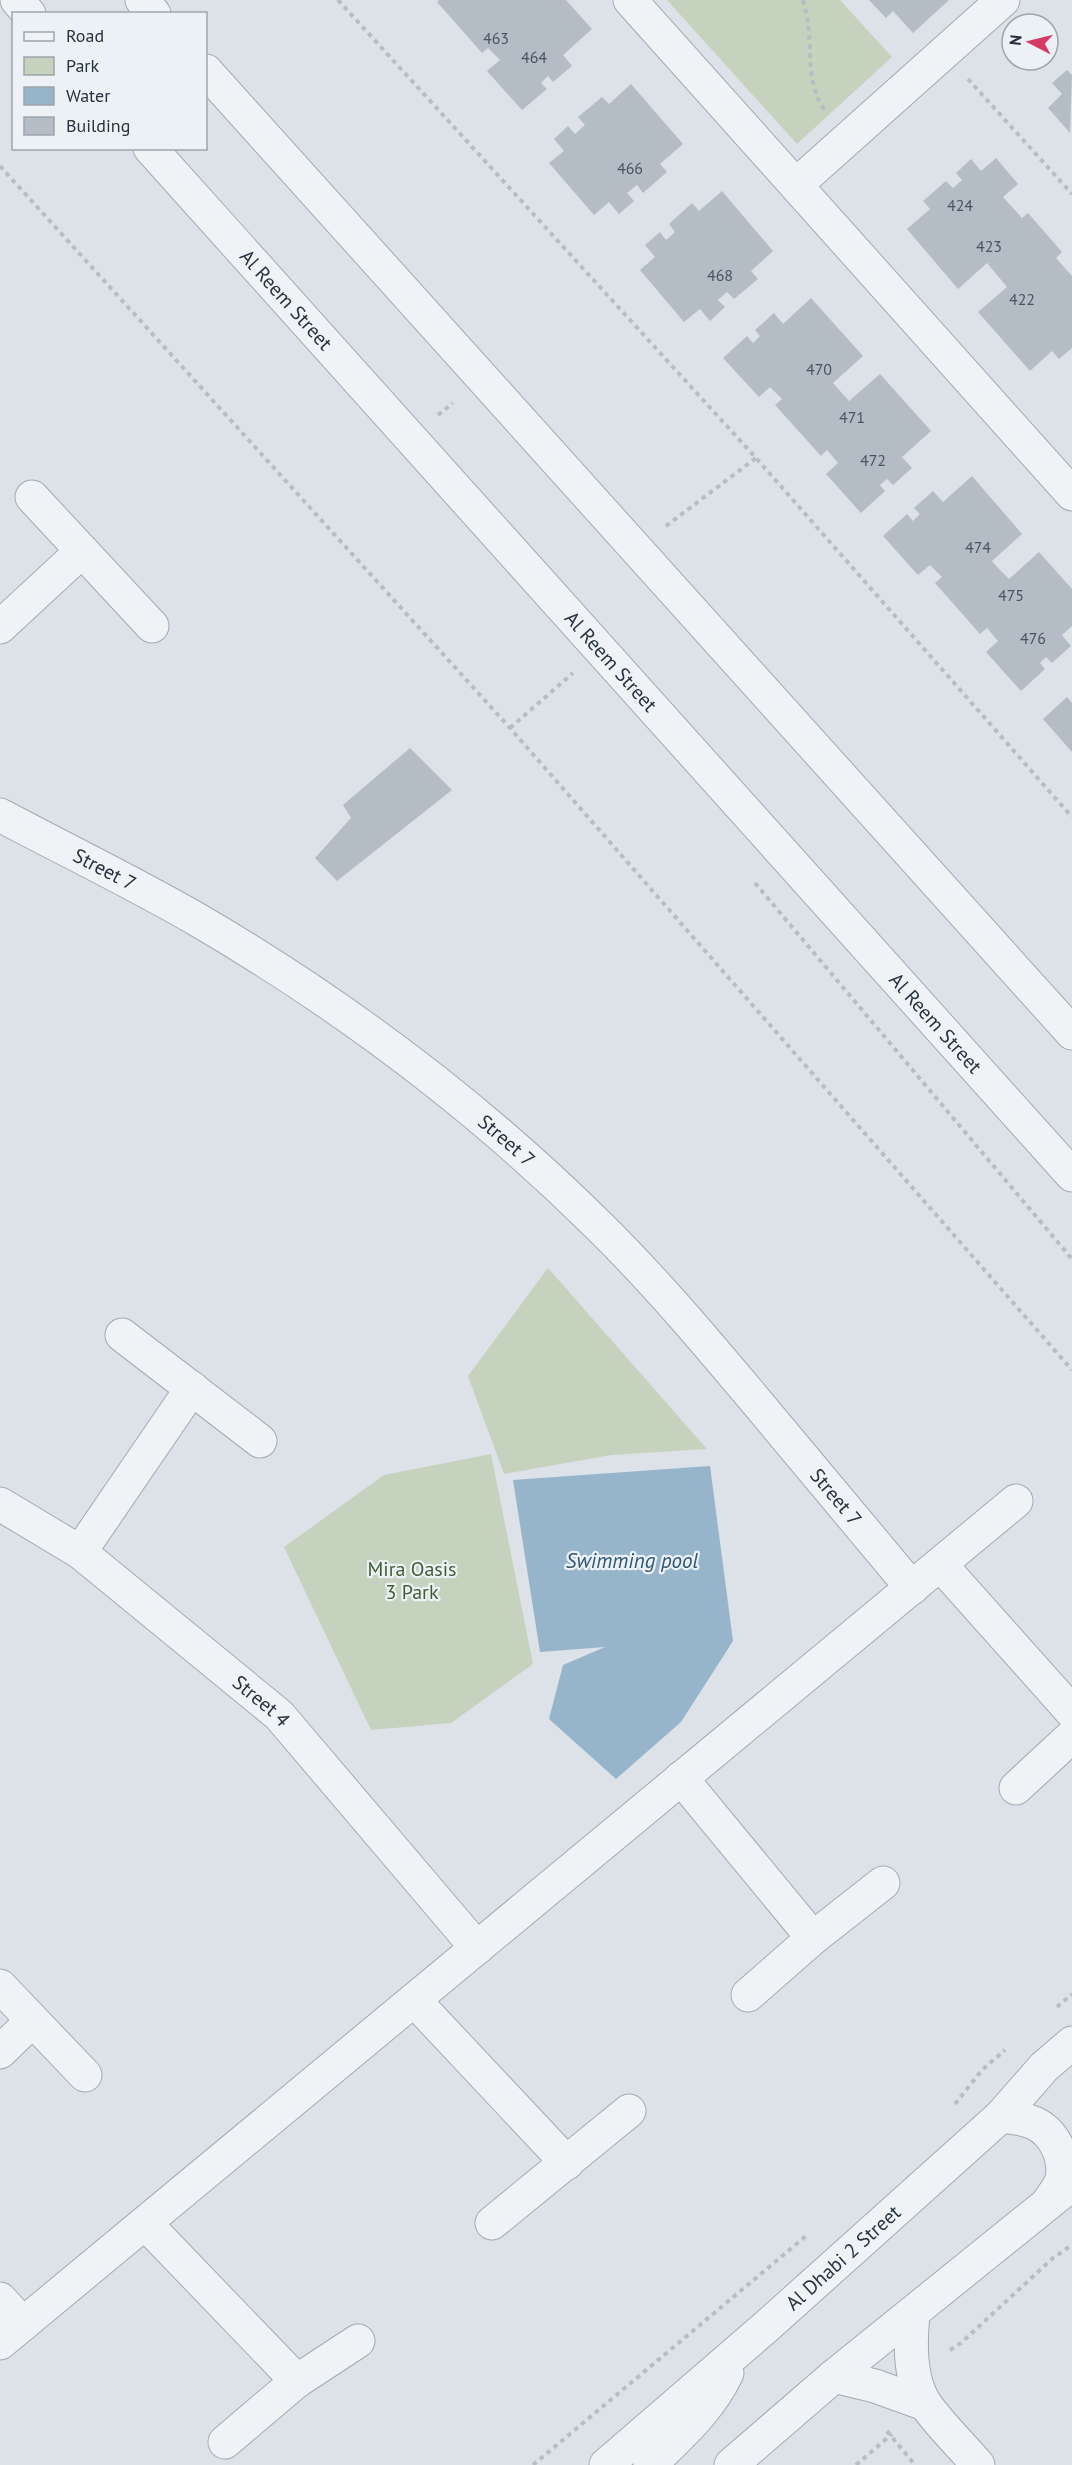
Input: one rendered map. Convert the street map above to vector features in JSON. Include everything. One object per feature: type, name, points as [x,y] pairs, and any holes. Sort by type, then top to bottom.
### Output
[{"type":"street","points":[[17,0],[27,12]]},
{"type":"street","points":[[142,0],[152,12]]},
{"type":"street","points":[[630,0],[1072,494]]},
{"type":"street","points":[[796,185],[1003,0]]},
{"type":"street","points":[[207,72],[1072,1033]]},
{"type":"street","name":"Al Reem Street","points":[[152,150],[1072,1175]]},
{"type":"street","points":[[32,497],[152,626]]},
{"type":"street","points":[[0,627],[82,551]]},
{"type":"street","name":"Street 7","points":[[0,815],[198,920],[281,971],[362,1027],[440,1086],[503,1138],[597,1224],[670,1299],[912,1588]]},
{"type":"street","points":[[122,1335],[260,1441]]},
{"type":"street","points":[[80,1552],[192,1388]]},
{"type":"street","points":[[0,2299],[11,2334],[1016,1501]]},
{"type":"street","name":"Street 4","points":[[0,1504],[80,1552],[279,1715],[477,1948]]},
{"type":"street","points":[[940,1564],[1072,1712]]},
{"type":"street","points":[[1016,1788],[1072,1736]]},
{"type":"street","points":[[681,1778],[813,1938]]},
{"type":"street","points":[[748,1995],[813,1938],[883,1883]]},
{"type":"street","points":[[0,1986],[85,2075]]},
{"type":"street","points":[[414,2000],[567,2163]]},
{"type":"street","points":[[0,2052],[32,2021]]},
{"type":"street","name":"Al Dhabi 2 Street","points":[[606,2465],[1001,2116],[1044,2067],[1072,2043]]},
{"type":"street","points":[[492,2223],[629,2111]]},
{"type":"street","points":[[1001,2116],[1035,2123],[1048,2133],[1058,2147],[1062,2163],[1062,2180],[1045,2208]]},
{"type":"street","points":[[731,2465],[834,2376],[1072,2184]]},
{"type":"street","points":[[145,2223],[297,2381]]},
{"type":"street","points":[[913,2314],[910,2336],[911,2356],[916,2380],[925,2404],[978,2465]]},
{"type":"street","points":[[225,2442],[297,2381],[358,2341]]},
{"type":"street","points":[[650,2465],[697,2419],[718,2392],[736,2352]]},
{"type":"street","points":[[834,2376],[875,2386],[925,2404]]},
{"type":"path","points":[[338,0],[764,467],[1072,817]]},
{"type":"path","points":[[803,0],[808,21],[812,82],[820,103],[848,139]]},
{"type":"path","points":[[944,53],[1072,194]]},
{"type":"path","points":[[0,166],[510,728],[1072,1370]]},
{"type":"path","points":[[510,728],[576,670]]},
{"type":"path","points":[[1054,2009],[1072,1994]]},
{"type":"path","points":[[952,2107],[982,2070],[1009,2047]]},
{"type":"path","points":[[533,2465],[815,2229]]},
{"type":"green space","points":[[667,0],[840,0],[892,57],[797,144]]},
{"type":"green space","points":[[548,1268],[707,1449],[611,1455],[504,1474],[468,1376]]},
{"type":"green space","name":"Mira Oasis 3 Park","points":[[491,1454],[533,1664],[451,1723],[371,1730],[284,1547],[384,1475]]},
{"type":"water","name":"Swimming pool","points":[[710,1466],[733,1641],[681,1722],[616,1779],[549,1719],[563,1665],[605,1647],[540,1652],[513,1480]]},
{"type":"building","points":[[439,0],[566,0],[592,29],[563,55],[572,66],[553,82],[548,76],[541,83],[547,89],[522,110],[487,71],[500,60],[488,48],[482,53],[437,2]]},
{"type":"building","points":[[869,0],[949,0],[913,33],[893,11],[886,18]]},
{"type":"building","points":[[1067,70],[1072,75],[1070,133],[1048,108],[1062,94],[1052,83]]},
{"type":"building","points":[[631,84],[683,144],[660,164],[667,172],[643,193],[637,185],[627,193],[634,201],[619,214],[609,202],[594,215],[549,163],[564,151],[554,139],[568,126],[575,134],[585,125],[578,117],[602,97],[609,104]]},
{"type":"building","points":[[996,158],[1018,184],[1003,197],[1022,218],[1028,213],[1062,252],[1056,258],[1072,276],[1072,348],[1059,359],[1052,351],[1030,371],[978,312],[1007,287],[987,263],[958,289],[907,229],[930,209],[923,201],[946,181],[953,188],[962,180],[956,173],[971,159],[981,171]]},
{"type":"building","points":[[722,191],[773,251],[751,271],[758,279],[734,299],[727,292],[718,300],[725,307],[710,321],[700,309],[684,322],[640,270],[655,257],[645,245],[660,232],[666,240],[675,232],[669,224],[692,203],[699,211]]},
{"type":"building","points":[[811,298],[863,356],[833,383],[849,401],[880,374],[931,431],[902,457],[912,468],[893,485],[887,479],[880,485],[885,491],[861,513],[826,474],[838,463],[827,450],[821,456],[775,405],[782,399],[770,387],[759,397],[723,358],[747,336],[753,343],[760,336],[755,330],[774,313],[783,324]]},
{"type":"building","points":[[972,476],[1022,534],[992,561],[1009,579],[1039,552],[1072,589],[1072,626],[1062,635],[1071,646],[1052,663],[1046,657],[1040,663],[1045,669],[1021,691],[986,652],[998,641],[987,628],[980,634],[935,583],[942,577],[930,565],[918,575],[883,536],[907,514],[913,521],[920,514],[914,508],[933,491],[943,502]]},
{"type":"building","points":[[1067,697],[1072,703],[1072,752],[1043,719]]},
{"type":"building","points":[[410,748],[452,790],[337,881],[315,858],[351,818],[343,805]]}]
